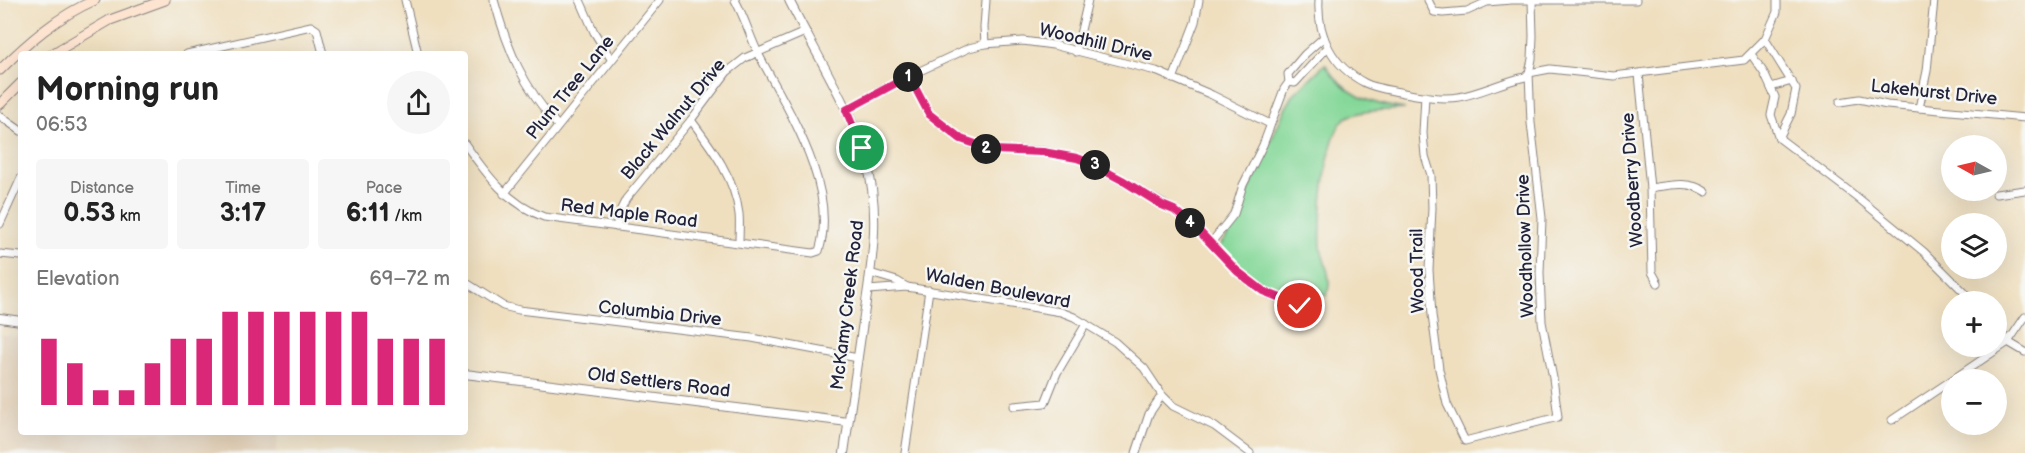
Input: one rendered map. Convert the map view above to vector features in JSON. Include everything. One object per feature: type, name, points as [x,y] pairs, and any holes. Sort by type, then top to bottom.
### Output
[{"type":"main road","points":[[19,51],[58,20],[95,0]]},
{"type":"main road","points":[[57,51],[110,21],[161,0]]},
{"type":"main road","points":[[0,70],[18,52]]},
{"type":"main road","points":[[0,104],[18,86]]},
{"type":"street","points":[[405,0],[417,51]]},
{"type":"street","points":[[494,0],[506,39],[521,75],[538,103],[558,126]]},
{"type":"street","points":[[580,0],[594,32],[612,59]]},
{"type":"street","name":"Plum Tree Lane","points":[[504,194],[660,0]]},
{"type":"street","points":[[735,0],[758,53]]},
{"type":"street","name":"McKamy Creek Road","points":[[789,0],[846,110],[862,148],[876,215],[844,453]]},
{"type":"street","points":[[985,44],[986,0]]},
{"type":"street","points":[[1076,52],[1088,0]]},
{"type":"street","points":[[1173,79],[1194,22],[1199,0]]},
{"type":"street","points":[[1319,0],[1319,25],[1328,47],[1345,70],[1378,88],[1425,96],[1459,97],[1525,77],[1529,73],[1550,69],[1614,76],[1744,60],[1765,39],[1777,12],[1777,0]]},
{"type":"street","points":[[1428,0],[1434,12],[1443,13],[1467,10],[1486,3],[1636,0]]},
{"type":"street","points":[[1919,108],[1927,71],[1934,0]]},
{"type":"street","name":"Woodhollow Drive","points":[[1465,441],[1558,417],[1542,322],[1540,265],[1542,218],[1529,73],[1533,36],[1532,1]]},
{"type":"street","points":[[200,51],[300,27],[315,26],[322,51]]},
{"type":"street","name":"Black Walnut Drive","points":[[616,227],[626,199],[692,120],[727,72],[745,58],[805,32]]},
{"type":"street","points":[[1210,244],[1234,214],[1288,82],[1288,74],[1324,37]]},
{"type":"street","points":[[1765,39],[1796,89],[1791,114],[1779,138]]},
{"type":"street","name":"Woodhill Drive","points":[[846,110],[909,76],[969,48],[985,44],[1023,41],[1053,45],[1156,71],[1212,95],[1270,124]]},
{"type":"street","points":[[1288,82],[1295,82],[1328,47]]},
{"type":"street","name":"Red Maple Road","points":[[468,148],[504,194],[523,208],[544,217],[813,253],[819,250],[822,227],[821,195],[816,174],[790,113],[758,53]]},
{"type":"street","points":[[1750,54],[1764,73],[1775,97],[1771,115],[1779,138],[1857,197],[1924,252],[1963,291]]},
{"type":"street","name":"Woodberry Drive","points":[[1639,74],[1650,188],[1652,272],[1658,284]]},
{"type":"street","points":[[909,76],[929,114],[961,139],[993,150],[1043,152],[1077,158],[1090,163],[1174,210],[1198,230],[1237,271],[1263,291],[1290,304],[1314,310]]},
{"type":"street","points":[[1771,87],[1792,81]]},
{"type":"street","name":"Wood Trail","points":[[1425,96],[1423,133],[1425,156],[1431,175],[1429,270],[1432,315],[1439,369],[1447,404],[1465,441]]},
{"type":"street","name":"Lakehurst Drive","points":[[1840,102],[1859,99],[1887,105],[2025,118]]},
{"type":"street","points":[[0,116],[18,129]]},
{"type":"street","points":[[692,120],[718,157],[736,196],[739,214],[739,243]]},
{"type":"street","points":[[1650,188],[1690,184],[1706,192]]},
{"type":"street","points":[[0,224],[18,185]]},
{"type":"street","points":[[2007,192],[2025,190]]},
{"type":"street","points":[[0,254],[18,256]]},
{"type":"street","name":"Walden Boulevard","points":[[870,273],[897,281],[907,287]]},
{"type":"street","name":"Columbia Drive","points":[[468,284],[503,306],[519,310],[752,338],[858,358]]},
{"type":"street","name":"Walden Boulevard","points":[[867,290],[907,287],[1061,312],[1115,342],[1144,368],[1162,395],[1173,406],[1214,426],[1250,453]]},
{"type":"street","points":[[905,453],[929,290]]},
{"type":"street","points":[[1968,369],[2008,342],[2025,317]]},
{"type":"street","points":[[0,318],[18,321]]},
{"type":"street","points":[[1014,406],[1045,403],[1057,373],[1086,324]]},
{"type":"street","points":[[2008,342],[2025,352]]},
{"type":"street","name":"Old Settlers Road","points":[[468,374],[848,422]]},
{"type":"street","points":[[1892,420],[1941,387]]},
{"type":"street","points":[[1136,453],[1149,414],[1162,395]]},
{"type":"shaded area","points":[[0,334],[18,337],[18,435],[279,435],[276,453],[0,453]]},
{"type":"green space","points":[[1325,64],[1350,91],[1369,101],[1405,109],[1359,113],[1346,118],[1339,127],[1328,158],[1321,218],[1321,247],[1329,289],[1327,296],[1308,291],[1297,301],[1263,288],[1218,248],[1237,217],[1285,109],[1294,94]]},
{"type":"route","points":[[862,148],[846,110],[909,76],[929,114],[961,139],[993,150],[1043,152],[1077,158],[1090,163],[1174,210],[1198,230],[1237,271],[1263,291],[1290,304],[1300,306]]}]
